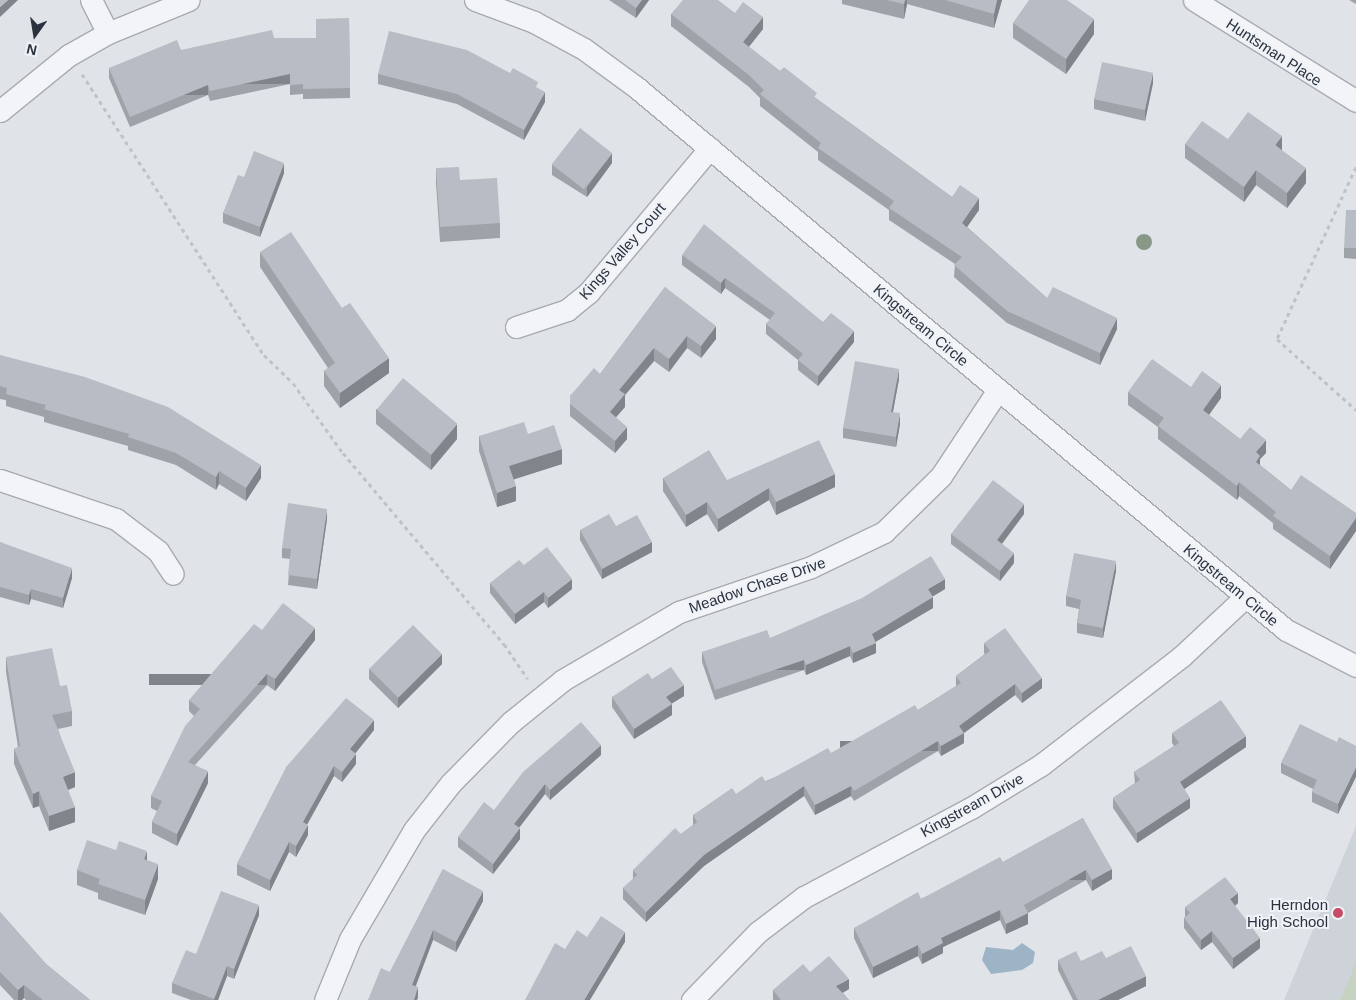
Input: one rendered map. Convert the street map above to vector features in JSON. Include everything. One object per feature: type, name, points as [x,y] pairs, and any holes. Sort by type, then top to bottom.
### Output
[{"type":"street","points":[[91,0],[108,33]]},
{"type":"street","points":[[0,111],[69,55],[108,33],[189,0]]},
{"type":"street","name":"Kingstream Circle","points":[[475,0],[534,22],[584,49],[710,148],[1286,630],[1356,666]]},
{"type":"street","name":"Huntsman Place","points":[[1194,0],[1356,101]]},
{"type":"street","name":"Kings Valley Court","points":[[516,327],[567,310],[589,292],[710,148]]},
{"type":"street","name":"Meadow Chase Drive","points":[[324,1000],[354,931],[414,830],[495,737],[541,698],[619,644],[679,612],[826,561],[884,532],[941,476],[998,390]]},
{"type":"street","points":[[0,480],[116,519],[158,551],[173,574]]},
{"type":"street","name":"Kingstream Drive","points":[[692,1000],[758,932],[804,897],[971,808],[1041,765],[1182,656],[1245,596]]},
{"type":"path","points":[[69,55],[127,137],[264,355],[293,383],[343,453],[504,644],[541,698]]},
{"type":"path","points":[[1356,167],[1277,339],[1356,410]]},
{"type":"shaded area","name":"Herndon High School","points":[[1356,826],[1356,1000],[1284,1000]]},
{"type":"green space","points":[[1356,962],[1356,1000],[1340,1000],[1350,978]]},
{"type":"water","points":[[1022,943],[1035,952],[1033,963],[1022,970],[991,974],[982,960],[986,947],[1013,950]]},
{"type":"building","points":[[0,0],[8,0],[0,7]]},
{"type":"building","points":[[625,0],[642,0],[636,8]]},
{"type":"building","points":[[683,0],[718,0],[735,13],[743,2],[763,17],[743,42],[780,71],[784,67],[817,93],[814,97],[952,197],[960,185],[979,198],[962,223],[1047,298],[1053,287],[1117,318],[1100,353],[1007,311],[954,265],[962,257],[889,208],[894,201],[818,148],[821,143],[760,94],[764,90],[749,75],[671,14]]},
{"type":"building","points":[[887,0],[905,0],[904,4]]},
{"type":"building","points":[[945,0],[997,0],[994,14]]},
{"type":"building","points":[[1029,0],[1067,0],[1094,19],[1066,59],[1013,23]]},
{"type":"building","points":[[349,18],[350,88],[303,89],[303,84],[290,85],[290,74],[210,91],[208,85],[130,117],[109,68],[177,40],[181,50],[272,30],[274,38],[316,38],[316,19]]},
{"type":"building","points":[[389,31],[467,50],[510,73],[513,68],[538,82],[536,87],[545,92],[524,130],[457,94],[378,74]]},
{"type":"building","points":[[1102,62],[1153,73],[1145,110],[1094,99]]},
{"type":"building","points":[[1248,112],[1282,136],[1275,145],[1306,168],[1287,193],[1256,170],[1244,187],[1185,144],[1202,121],[1228,139]]},
{"type":"building","points":[[580,128],[612,153],[584,189],[552,164]]},
{"type":"building","points":[[254,151],[284,163],[260,227],[223,213],[238,175],[244,177]]},
{"type":"building","points":[[459,167],[460,180],[497,178],[500,223],[440,227],[436,168]]},
{"type":"building","points":[[1346,210],[1356,210],[1356,248],[1344,248]]},
{"type":"building","points":[[704,224],[823,322],[831,313],[854,331],[818,376],[798,360],[803,354],[766,324],[775,313],[725,278],[721,283],[682,255]]},
{"type":"building","points":[[291,232],[342,308],[350,303],[389,358],[340,393],[324,371],[335,363],[260,252]]},
{"type":"building","points":[[665,287],[716,326],[701,346],[687,336],[669,359],[654,348],[619,390],[625,394],[610,412],[627,427],[615,441],[570,404],[570,396],[594,368],[600,374]]},
{"type":"building","points":[[0,355],[85,377],[168,407],[261,465],[246,488],[219,471],[216,477],[176,453],[128,437],[129,434],[44,409],[46,405],[6,394],[7,388],[0,386]]},
{"type":"building","points":[[1152,359],[1191,387],[1202,371],[1221,385],[1203,410],[1240,439],[1250,427],[1266,440],[1256,452],[1260,456],[1256,462],[1291,490],[1301,475],[1356,513],[1356,518],[1330,556],[1273,516],[1276,512],[1239,482],[1237,486],[1158,426],[1164,418],[1128,392]]},
{"type":"building","points":[[855,361],[899,369],[891,412],[900,413],[896,437],[843,428]]},
{"type":"building","points":[[403,378],[457,424],[431,455],[377,409]]},
{"type":"building","points":[[524,422],[528,434],[554,425],[562,449],[509,466],[516,486],[497,493],[479,436]]},
{"type":"building","points":[[819,440],[835,474],[776,502],[769,488],[718,519],[707,502],[686,515],[663,478],[709,450],[727,480]]},
{"type":"building","points":[[993,480],[1024,504],[997,540],[1014,553],[1000,571],[951,534]]},
{"type":"building","points":[[288,503],[327,509],[317,579],[288,575],[291,549],[282,548]]},
{"type":"building","points":[[609,514],[616,526],[637,515],[652,542],[602,569],[580,530]]},
{"type":"building","points":[[0,542],[72,568],[63,598],[31,589],[29,595],[0,587]]},
{"type":"building","points":[[547,547],[572,579],[548,598],[544,592],[515,614],[490,583],[519,560],[524,565]]},
{"type":"building","points":[[1074,553],[1116,561],[1103,628],[1077,623],[1081,600],[1066,596]]},
{"type":"building","points":[[931,556],[945,579],[928,589],[933,597],[872,634],[876,643],[853,653],[850,646],[806,665],[804,660],[715,690],[702,652],[767,630],[770,638],[862,598]]},
{"type":"building","points":[[283,603],[315,628],[275,679],[267,674],[188,762],[208,771],[177,834],[152,822],[162,801],[151,796],[185,726],[200,709],[189,700],[254,624],[262,630]]},
{"type":"building","points":[[413,625],[442,654],[398,698],[369,669]]},
{"type":"building","points":[[1005,628],[1042,678],[1022,693],[1015,684],[959,726],[964,733],[941,746],[938,741],[854,791],[851,786],[815,805],[804,786],[704,855],[646,912],[623,888],[637,875],[633,870],[675,828],[681,834],[697,822],[693,815],[732,788],[736,794],[762,776],[766,782],[828,748],[831,753],[915,705],[918,710],[961,683],[956,676],[990,651],[984,643]]},
{"type":"building","points":[[52,648],[60,686],[67,685],[72,711],[52,715],[75,772],[63,777],[75,807],[49,816],[39,791],[33,794],[14,749],[20,746],[6,657]]},
{"type":"building","points":[[671,667],[684,685],[666,697],[672,704],[634,729],[612,697],[648,673],[652,679]]},
{"type":"building","points":[[346,698],[374,720],[350,749],[356,754],[342,772],[334,766],[303,822],[308,825],[296,846],[289,842],[270,880],[237,864],[287,766]]},
{"type":"building","points":[[1221,700],[1246,736],[1180,782],[1190,798],[1137,833],[1113,798],[1140,780],[1134,772],[1179,743],[1172,733]]},
{"type":"building","points":[[581,722],[601,745],[550,790],[545,784],[514,824],[520,828],[493,864],[458,837],[484,802],[494,810],[523,772]]},
{"type":"building","points":[[1300,724],[1337,742],[1339,737],[1356,746],[1356,767],[1338,804],[1312,792],[1317,780],[1281,763]]},
{"type":"building","points":[[1083,818],[1112,869],[1092,880],[1086,870],[1024,905],[1028,913],[1006,924],[1000,910],[941,938],[943,943],[922,954],[918,945],[873,967],[854,928],[918,892],[921,899],[1000,857],[1003,862]]},
{"type":"building","points":[[87,840],[116,850],[119,841],[147,851],[144,859],[158,864],[145,900],[98,884],[100,879],[77,870]]},
{"type":"building","points":[[443,869],[483,891],[456,942],[433,930],[412,985],[418,987],[414,1000],[368,1000],[381,968],[390,972]]},
{"type":"building","points":[[1225,877],[1238,893],[1230,899],[1260,938],[1233,958],[1212,931],[1201,940],[1184,918],[1190,913],[1185,907]]},
{"type":"building","points":[[221,891],[259,905],[234,969],[227,966],[214,999],[172,983],[186,950],[196,954]]},
{"type":"building","points":[[0,912],[46,964],[90,1000],[43,1000],[24,985],[18,990],[0,972]]},
{"type":"building","points":[[601,916],[625,932],[584,1000],[525,1000],[555,943],[565,949],[577,930],[587,937]]},
{"type":"building","points":[[1131,946],[1146,976],[1098,1000],[1078,1000],[1058,960],[1076,951],[1081,961],[1102,951],[1106,958]]},
{"type":"building","points":[[829,956],[849,979],[836,986],[849,1000],[781,1000],[773,990],[803,964],[810,972]]},
{"type":"place","name":"Herndon High School","points":[[1338,913]]}]
